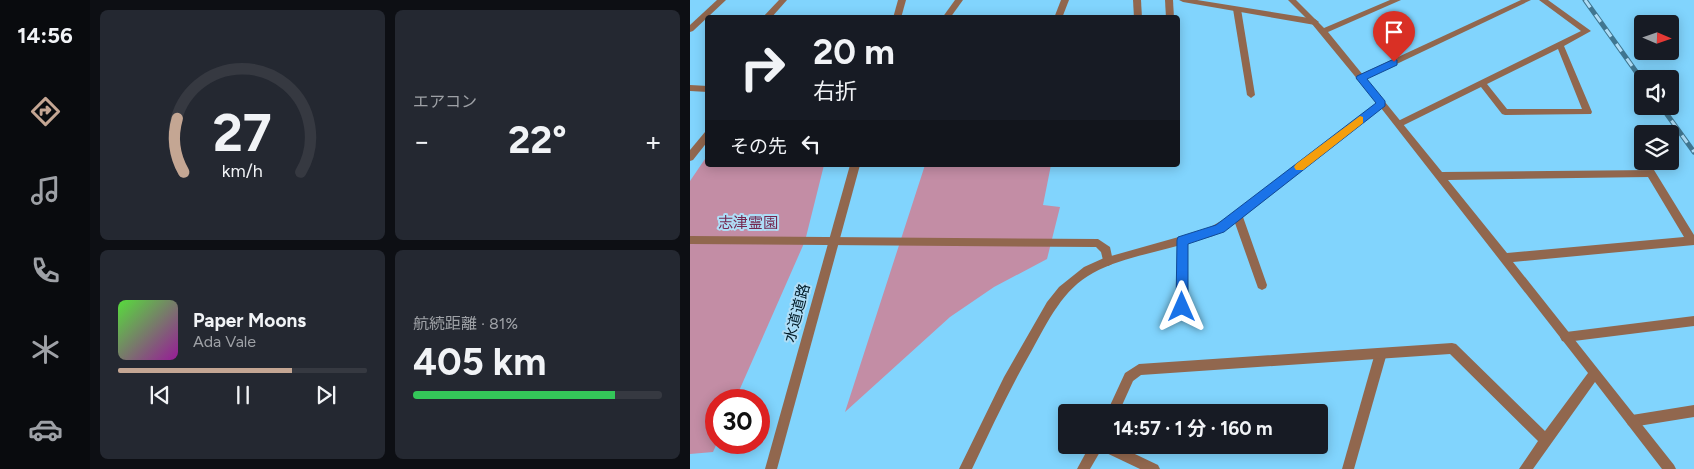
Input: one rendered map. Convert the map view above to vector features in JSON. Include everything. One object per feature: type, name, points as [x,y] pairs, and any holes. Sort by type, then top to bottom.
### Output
[{"type":"street","points":[[705,15],[722,0]]},
{"type":"street","points":[[769,15],[783,0]]},
{"type":"street","points":[[898,15],[902,0]]},
{"type":"street","points":[[947,0],[958,1]]},
{"type":"street","points":[[1059,15],[1065,0]]},
{"type":"street","points":[[1137,0],[1138,15]]},
{"type":"street","points":[[1169,0],[1170,15]]},
{"type":"street","points":[[1183,0],[1315,22]]},
{"type":"street","points":[[1292,0],[1315,22],[1399,124],[1670,469]]},
{"type":"street","points":[[1371,0],[1380,7]]},
{"type":"street","points":[[1322,31],[1397,0]]},
{"type":"street","points":[[1360,78],[1528,0]]},
{"type":"street","points":[[1399,124],[1587,31],[1543,0]]},
{"type":"street","points":[[948,15],[958,1]]},
{"type":"street","points":[[1237,10],[1251,95]]},
{"type":"street","points":[[690,29],[705,15]]},
{"type":"street","points":[[1482,83],[1505,112],[1588,112],[1560,45]]},
{"type":"street","points":[[690,88],[705,89]]},
{"type":"street","points":[[965,469],[1008,381],[1051,306],[1069,285],[1088,270],[1108,261],[1220,228],[1382,103]]},
{"type":"street","points":[[690,157],[705,138]]},
{"type":"street","name":"水道道路","points":[[771,469],[854,167]]},
{"type":"street","points":[[1439,176],[1651,173],[1692,241],[1503,258]]},
{"type":"street","points":[[1238,216],[1262,285]]},
{"type":"street","points":[[690,240],[1098,243],[1106,250],[1108,261]]},
{"type":"street","points":[[1182,240],[1182,307]]},
{"type":"street","points":[[1566,337],[1694,321]]},
{"type":"street","points":[[1117,404],[1129,378],[1139,370],[1452,348],[1546,441]]},
{"type":"street","points":[[1348,469],[1381,353]]},
{"type":"street","points":[[1525,469],[1594,374]]},
{"type":"street","points":[[1632,421],[1694,411]]},
{"type":"street","points":[[1084,469],[1090,454]]},
{"type":"street","points":[[1122,454],[1154,469]]},
{"type":"green space","name":"志津霊園","points":[[705,159],[705,167],[824,167],[805,241],[740,389],[705,389],[705,453],[690,454],[690,181]]},
{"type":"green space","points":[[924,167],[1051,167],[1043,205],[1060,207],[1047,259],[994,287],[950,317],[845,412]]},
{"type":"railway","points":[[1585,0],[1635,70]]},
{"type":"railway","points":[[1667,115],[1694,152]]},
{"type":"slow traffic","points":[[1300,167],[1360,120]]},
{"type":"route","points":[[1182,307],[1182,240],[1209,233],[1238,216],[1382,103],[1360,78],[1394,62]]}]
